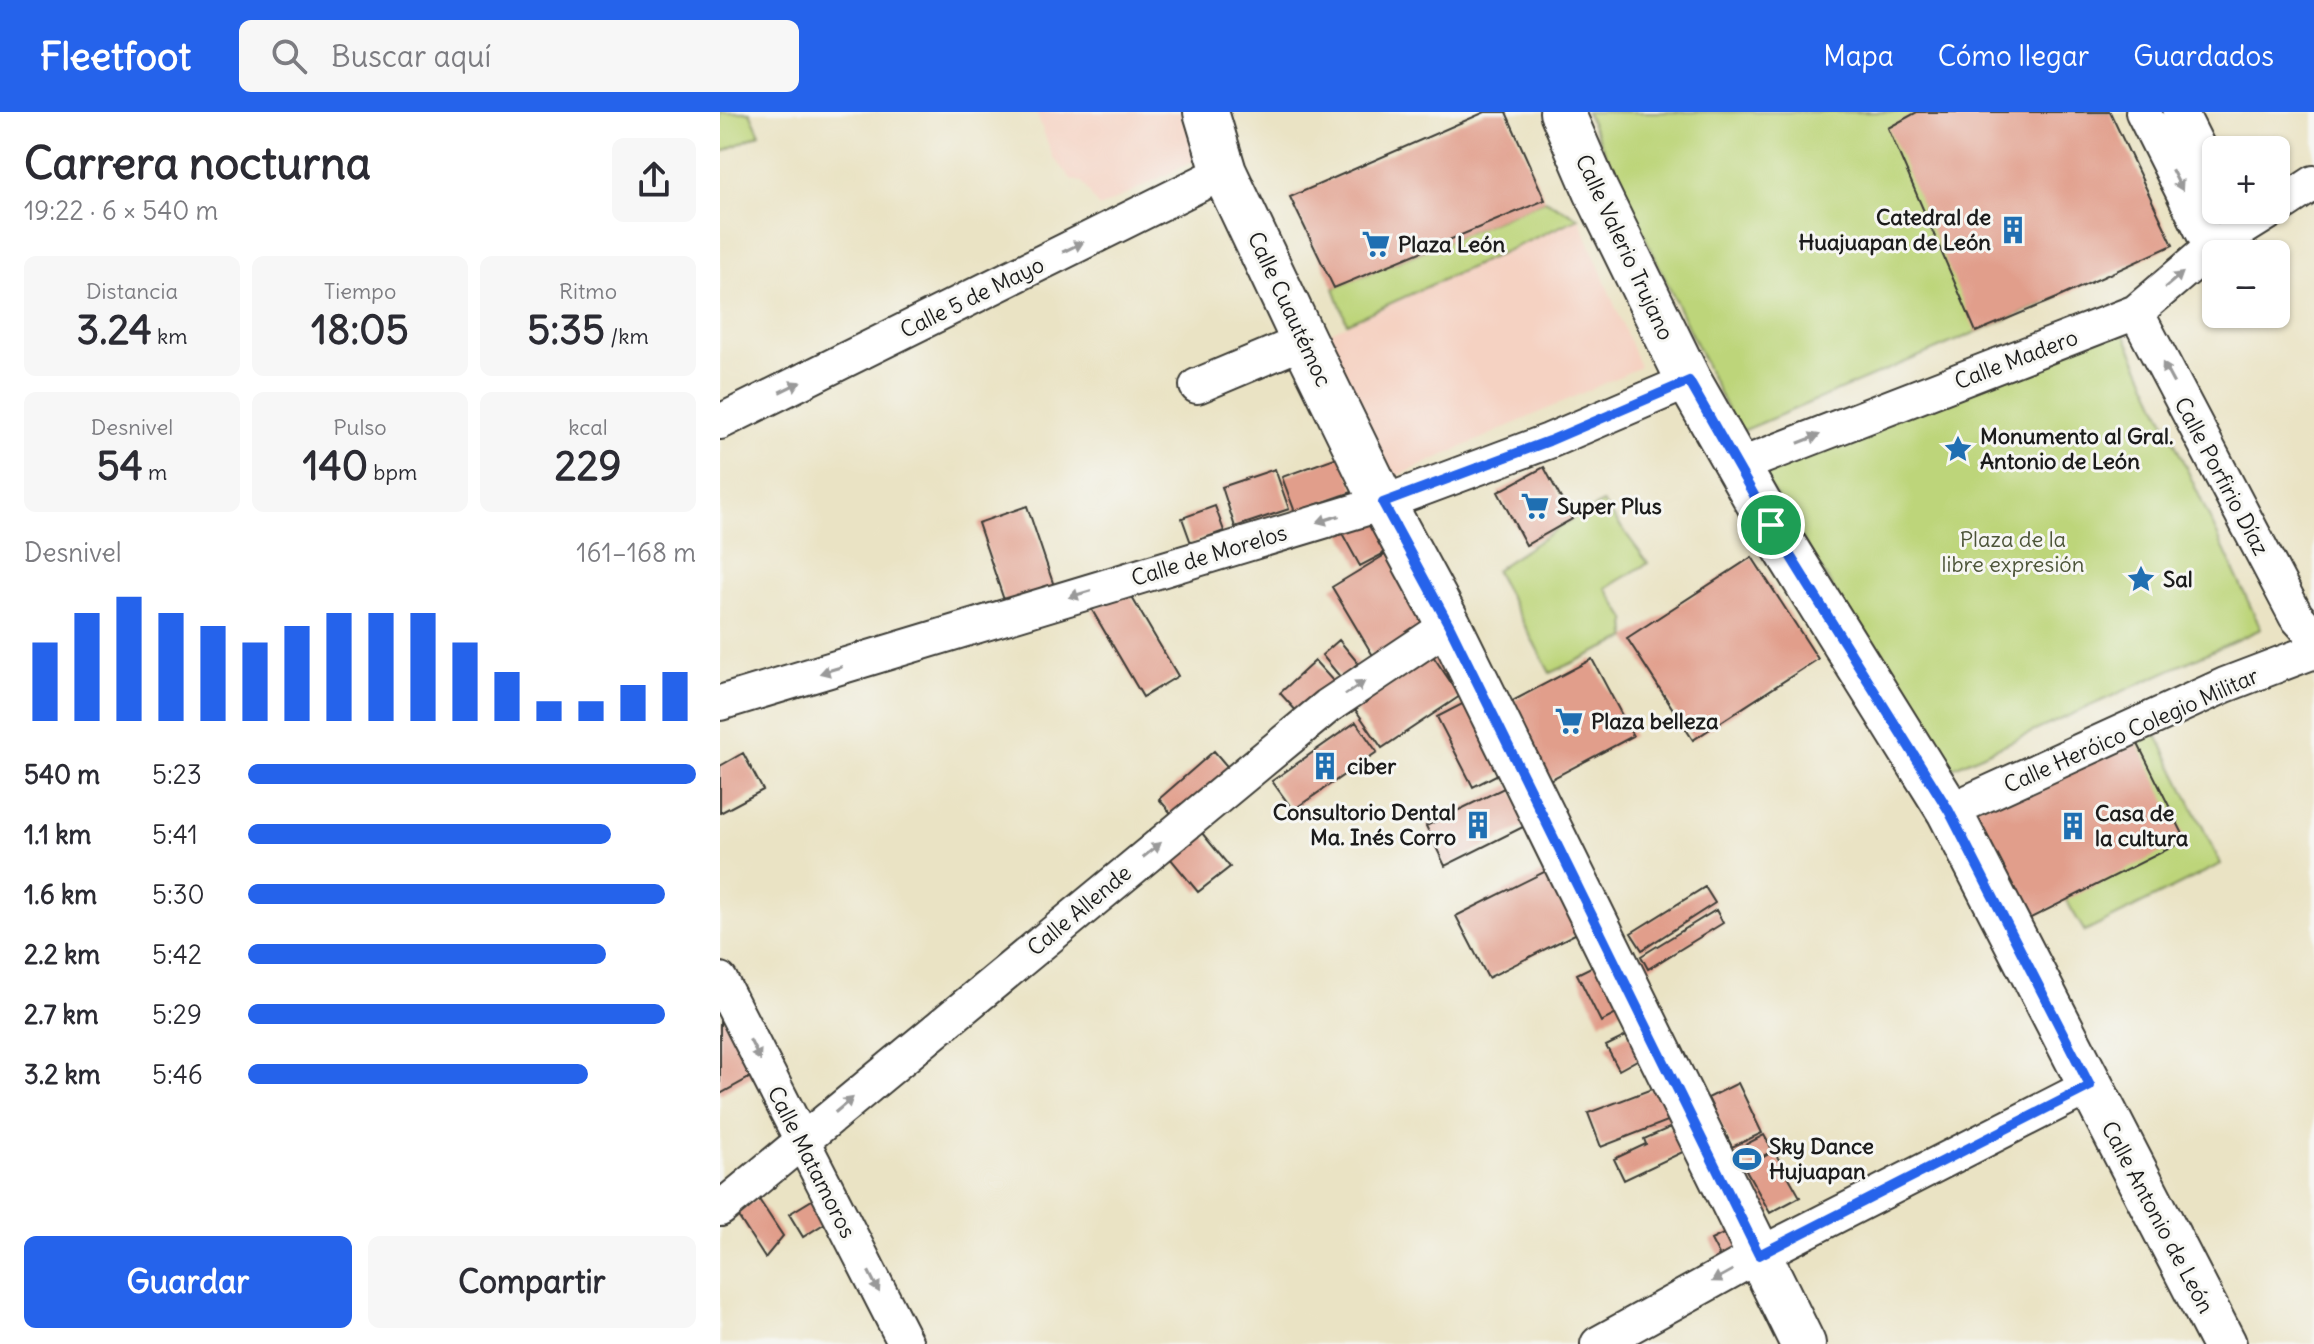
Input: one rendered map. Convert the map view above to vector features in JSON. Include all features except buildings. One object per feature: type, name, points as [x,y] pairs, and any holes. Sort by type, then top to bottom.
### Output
[{"type":"main road","name":"Calle Cuautémoc","points":[[1206,112],[1224,172],[1304,341],[1383,503],[1449,625],[1803,1344]]},
{"type":"main road","name":"Calle Valerio Trujano","points":[[1562,112],[1596,191],[1689,381]]},
{"type":"main road","name":"Calle Antonio de León","points":[[1689,381],[1736,467],[1949,811],[2224,1344]]},
{"type":"street","points":[[2143,112],[2227,230]]},
{"type":"street","points":[[2180,112],[2202,156]]},
{"type":"street","name":"Calle 5 de Mayo","points":[[720,422],[1224,172]]},
{"type":"street","name":"Calle Madero","points":[[2290,199],[2314,183]]},
{"type":"street","name":"Calle Madero","points":[[1736,467],[2136,312],[2227,230]]},
{"type":"street","name":"Calle Porfirio Díaz","points":[[2136,312],[2296,616],[2314,636]]},
{"type":"street","points":[[1197,386],[1304,341]]},
{"type":"street","name":"Calle de Morelos","points":[[720,703],[1383,503],[1549,441],[1689,381]]},
{"type":"street","name":"Calle Allende","points":[[720,1209],[1328,706],[1449,625]]},
{"type":"street","name":"Calle Heróico Colegio Militar","points":[[1949,811],[2225,685],[2314,651]]},
{"type":"street","name":"Calle Matamoros","points":[[720,980],[906,1344]]},
{"type":"street","points":[[1598,1344],[1759,1255],[2090,1086]]},
{"type":"shaded area","points":[[1036,112],[1193,112],[1208,154],[1099,208],[1082,182],[1072,180],[1053,157]]},
{"type":"shaded area","points":[[1579,218],[1640,367],[1378,485],[1311,341]]},
{"type":"green space","points":[[720,112],[750,112],[760,134],[720,153]]},
{"type":"green space","points":[[1586,112],[2109,112],[2057,298],[1738,433]]},
{"type":"green space","points":[[1545,200],[1579,218],[1347,323],[1334,288]]},
{"type":"green space","name":"Plaza de la libre expresión","points":[[2120,325],[2261,629],[1946,771],[1758,467]]},
{"type":"green space","points":[[1603,503],[1648,563],[1606,588],[1626,619],[1627,638],[1550,673],[1495,570],[1572,519]]},
{"type":"green space","points":[[2157,735],[2221,864],[2085,932],[2032,843],[2134,736]]},
{"type":"place","name":"Catedral de Huajuapan de León","points":[[2013,230]]},
{"type":"place","name":"Plaza León","points":[[1376,244]]},
{"type":"place","name":"Monumento al Gral. Antonio de León","points":[[1958,449]]},
{"type":"place","name":"Super Plus","points":[[1535,506]]},
{"type":"place","name":"Sal","points":[[2141,579]]},
{"type":"place","name":"Plaza belleza","points":[[1569,721]]},
{"type":"place","name":"ciber","points":[[1325,766]]},
{"type":"place","name":"Consultorio Dental Ma. Inés Corro","points":[[1478,825]]},
{"type":"place","name":"Casa de la cultura","points":[[2073,826]]},
{"type":"place","name":"Sky Dance Hujuapan","points":[[1747,1159]]},
{"type":"route","points":[[1689,381],[1771,525],[1949,811],[2090,1086],[1759,1255],[1449,625],[1383,503],[1549,441],[1689,381]]}]
